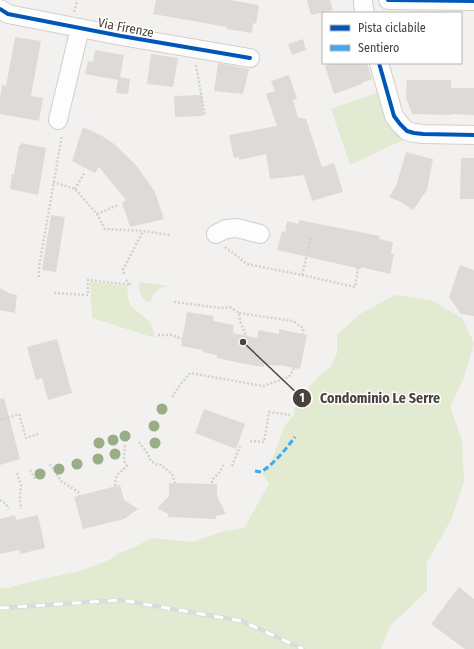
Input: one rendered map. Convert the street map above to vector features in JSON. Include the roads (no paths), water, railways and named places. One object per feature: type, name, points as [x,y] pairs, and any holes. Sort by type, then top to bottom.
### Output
[{"type":"street","points":[[364,0],[363,4],[365,12]]},
{"type":"street","points":[[388,0],[474,1]]},
{"type":"street","name":"Via Firenze","points":[[0,9],[8,14],[120,36],[250,58]]},
{"type":"street","points":[[59,116],[80,28]]},
{"type":"street","points":[[379,64],[394,116],[407,131],[423,134],[474,135]]},
{"type":"street","points":[[220,240],[226,229],[237,228],[260,234]]},
{"type":"railway","points":[[0,608],[121,600],[242,621],[303,649]]},
{"type":"place","name":"Condominio Le Serre","points":[[243,342]]}]
